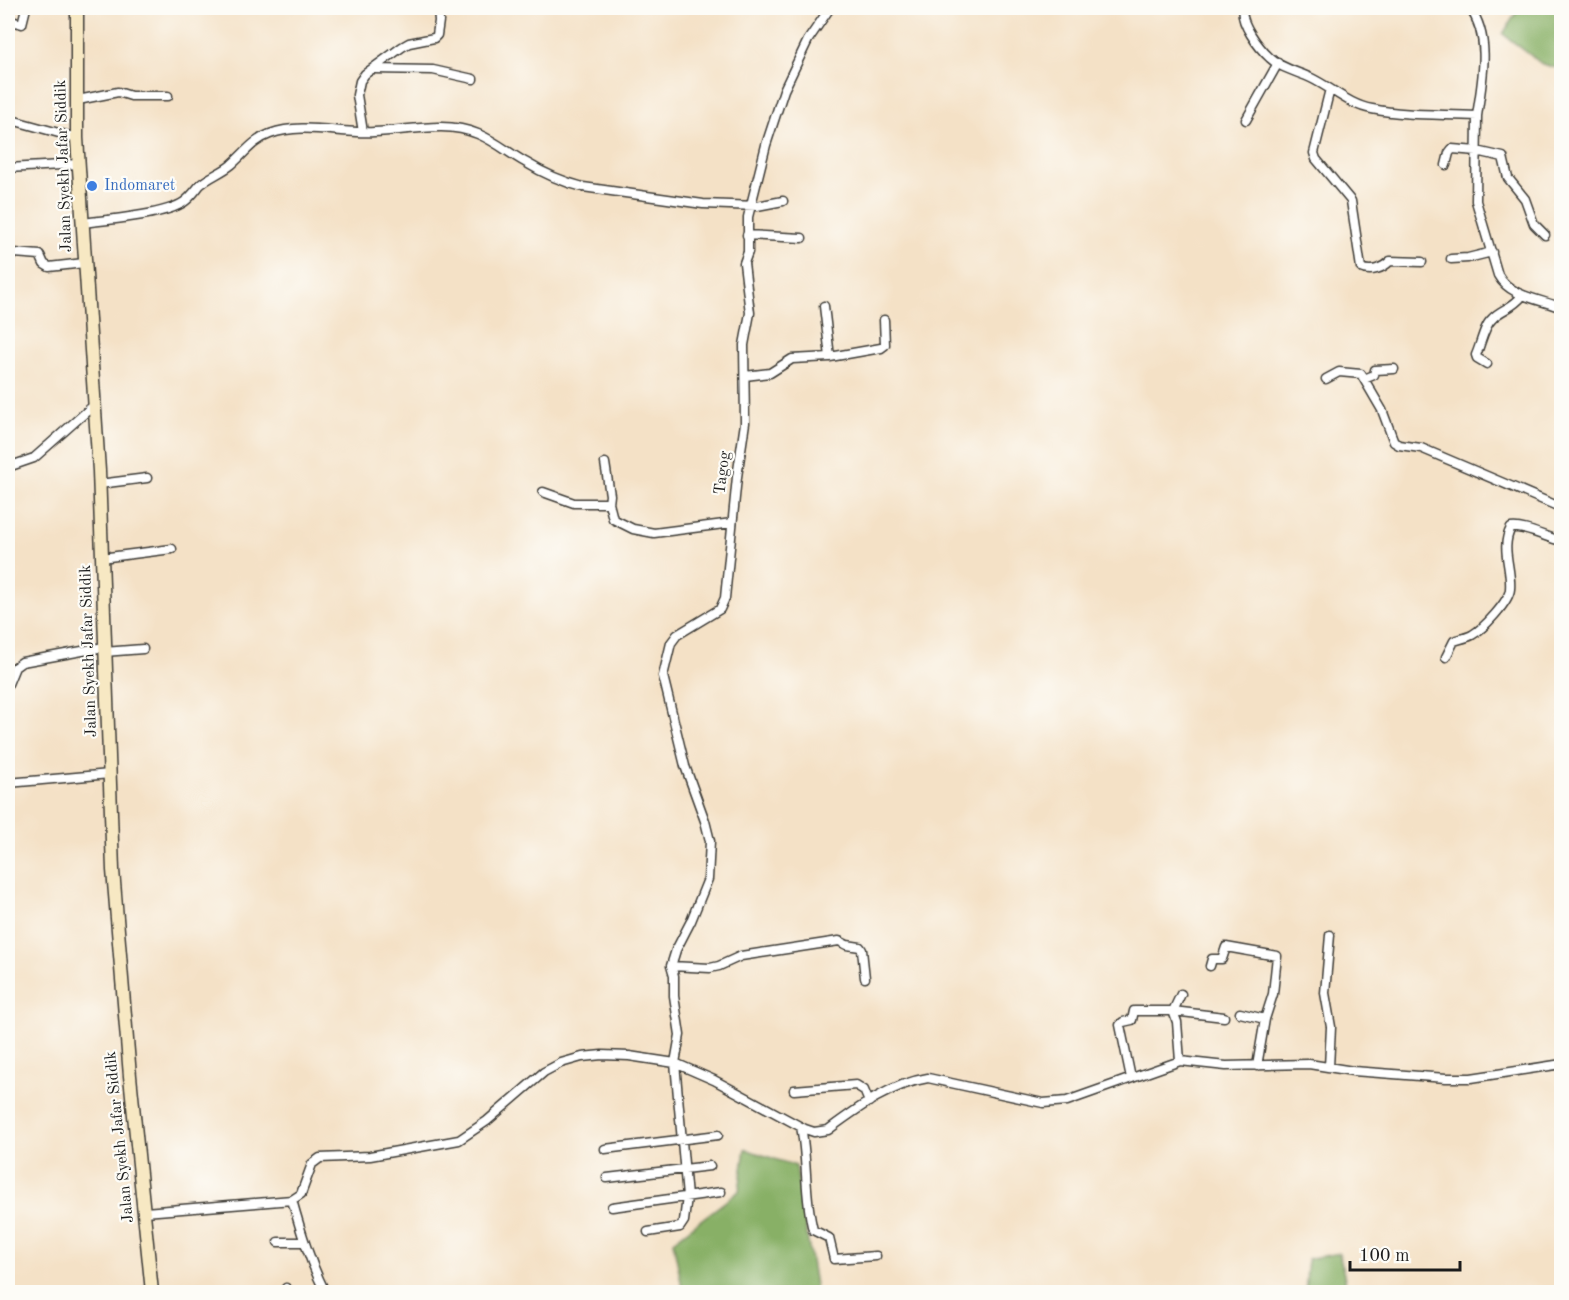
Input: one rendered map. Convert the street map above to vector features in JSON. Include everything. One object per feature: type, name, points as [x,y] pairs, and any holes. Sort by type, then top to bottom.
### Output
[{"type":"main road","name":"Jalan Syekh Jafar Siddik","points":[[77,8],[77,138],[99,484],[113,870],[130,1077],[152,1293]]},
{"type":"street","points":[[8,20],[22,24],[26,8]]},
{"type":"street","points":[[363,132],[358,111],[358,86],[365,74],[410,43],[437,35],[438,8]]},
{"type":"street","name":"Tagog","points":[[671,966],[708,879],[710,841],[685,766],[663,676],[671,643],[677,635],[720,609],[726,594],[732,523],[745,423],[744,345],[750,312],[744,264],[748,252],[750,206],[766,145],[784,90],[808,40],[830,8]]},
{"type":"street","points":[[1243,8],[1242,17],[1245,25],[1269,57],[1330,88],[1347,100],[1370,109],[1401,113],[1477,116]]},
{"type":"street","points":[[1470,8],[1477,18],[1482,33],[1483,76],[1477,116],[1476,201],[1501,279],[1523,295],[1562,308]]},
{"type":"street","points":[[1246,120],[1278,63]]},
{"type":"street","points":[[373,69],[433,70],[473,79]]},
{"type":"street","points":[[1330,88],[1314,153],[1351,201],[1361,268],[1367,270],[1385,267],[1390,261],[1422,262]]},
{"type":"street","points":[[78,100],[118,92],[131,96],[168,96]]},
{"type":"street","points":[[8,119],[77,138]]},
{"type":"street","points":[[82,223],[175,207],[190,198],[206,181],[230,165],[251,145],[270,134],[307,128],[363,132],[440,127],[462,128],[489,139],[524,162],[567,183],[703,204],[750,206],[783,201]]},
{"type":"street","points":[[1446,165],[1451,150],[1477,151],[1503,157],[1508,178],[1525,199],[1534,224],[1545,235]]},
{"type":"street","points":[[8,168],[79,164]]},
{"type":"street","points":[[747,234],[802,238]]},
{"type":"street","points":[[1450,259],[1468,258],[1492,252]]},
{"type":"street","points":[[9,272],[9,259],[14,253],[40,255],[44,264],[49,267],[84,263]]},
{"type":"street","points":[[1487,364],[1476,355],[1489,322],[1495,316],[1511,308],[1523,295]]},
{"type":"street","points":[[824,306],[830,357]]},
{"type":"street","points":[[745,376],[770,373],[789,359],[830,357],[884,347],[884,320]]},
{"type":"street","points":[[1364,379],[1374,375],[1376,370],[1394,369]]},
{"type":"street","points":[[1326,379],[1339,372],[1359,372],[1382,410],[1394,442],[1399,445],[1421,448],[1562,508]]},
{"type":"street","points":[[8,467],[34,458],[94,405]]},
{"type":"street","points":[[605,463],[610,495],[609,504],[613,519],[645,532],[654,533],[732,523]]},
{"type":"street","points":[[99,484],[147,478]]},
{"type":"street","points":[[543,492],[574,502],[609,504]]},
{"type":"street","points":[[1446,657],[1454,641],[1479,630],[1508,597],[1510,585],[1506,550],[1511,528],[1520,528],[1544,538],[1562,541]]},
{"type":"street","points":[[101,558],[172,549]]},
{"type":"street","points":[[8,665],[105,650],[143,649]]},
{"type":"street","points":[[8,684],[18,665]]},
{"type":"street","points":[[8,783],[110,774]]},
{"type":"street","points":[[1329,1067],[1331,1027],[1326,982],[1330,935]]},
{"type":"street","points":[[648,1232],[680,1227],[684,1221],[687,1197],[675,1063],[680,1035],[671,966],[710,968],[741,956],[839,941],[847,945],[860,946],[865,978]]},
{"type":"street","points":[[1210,966],[1212,958],[1222,959],[1226,947],[1277,956],[1274,994],[1265,1019],[1257,1066]]},
{"type":"street","points":[[1180,1061],[1177,1022],[1173,1011],[1181,994]]},
{"type":"street","points":[[1131,1077],[1120,1029],[1121,1023],[1132,1020],[1134,1011],[1173,1011],[1224,1017]]},
{"type":"street","points":[[1240,1014],[1265,1019]]},
{"type":"street","points":[[145,1212],[292,1200],[301,1194],[312,1164],[320,1158],[378,1155],[459,1140],[488,1121],[538,1076],[561,1063],[582,1057],[629,1056],[675,1063],[714,1080],[814,1132],[828,1130],[869,1102],[901,1085],[928,1078],[1043,1103],[1056,1103],[1103,1090],[1131,1077],[1180,1061],[1226,1066],[1309,1064],[1410,1076],[1471,1078],[1562,1064]]},
{"type":"street","points":[[794,1090],[856,1085],[864,1090],[869,1102]]},
{"type":"street","points":[[801,1127],[813,1230],[829,1238],[834,1259],[876,1256]]},
{"type":"street","points":[[605,1149],[718,1135]]},
{"type":"street","points":[[607,1178],[710,1166]]},
{"type":"street","points":[[612,1207],[721,1192]]},
{"type":"street","points":[[292,1200],[304,1242],[325,1293]]},
{"type":"street","points":[[278,1242],[304,1242]]},
{"type":"street","points":[[283,1293],[286,1288],[291,1293]]},
{"type":"green space","points":[[1519,8],[1561,8],[1561,69],[1542,64],[1503,34]]},
{"type":"green space","points":[[745,1149],[796,1166],[816,1292],[683,1292],[673,1241],[739,1191]]},
{"type":"green space","points":[[1339,1253],[1348,1292],[1305,1292],[1308,1259]]},
{"type":"place","name":"Indomaret","points":[[92,186]]}]
